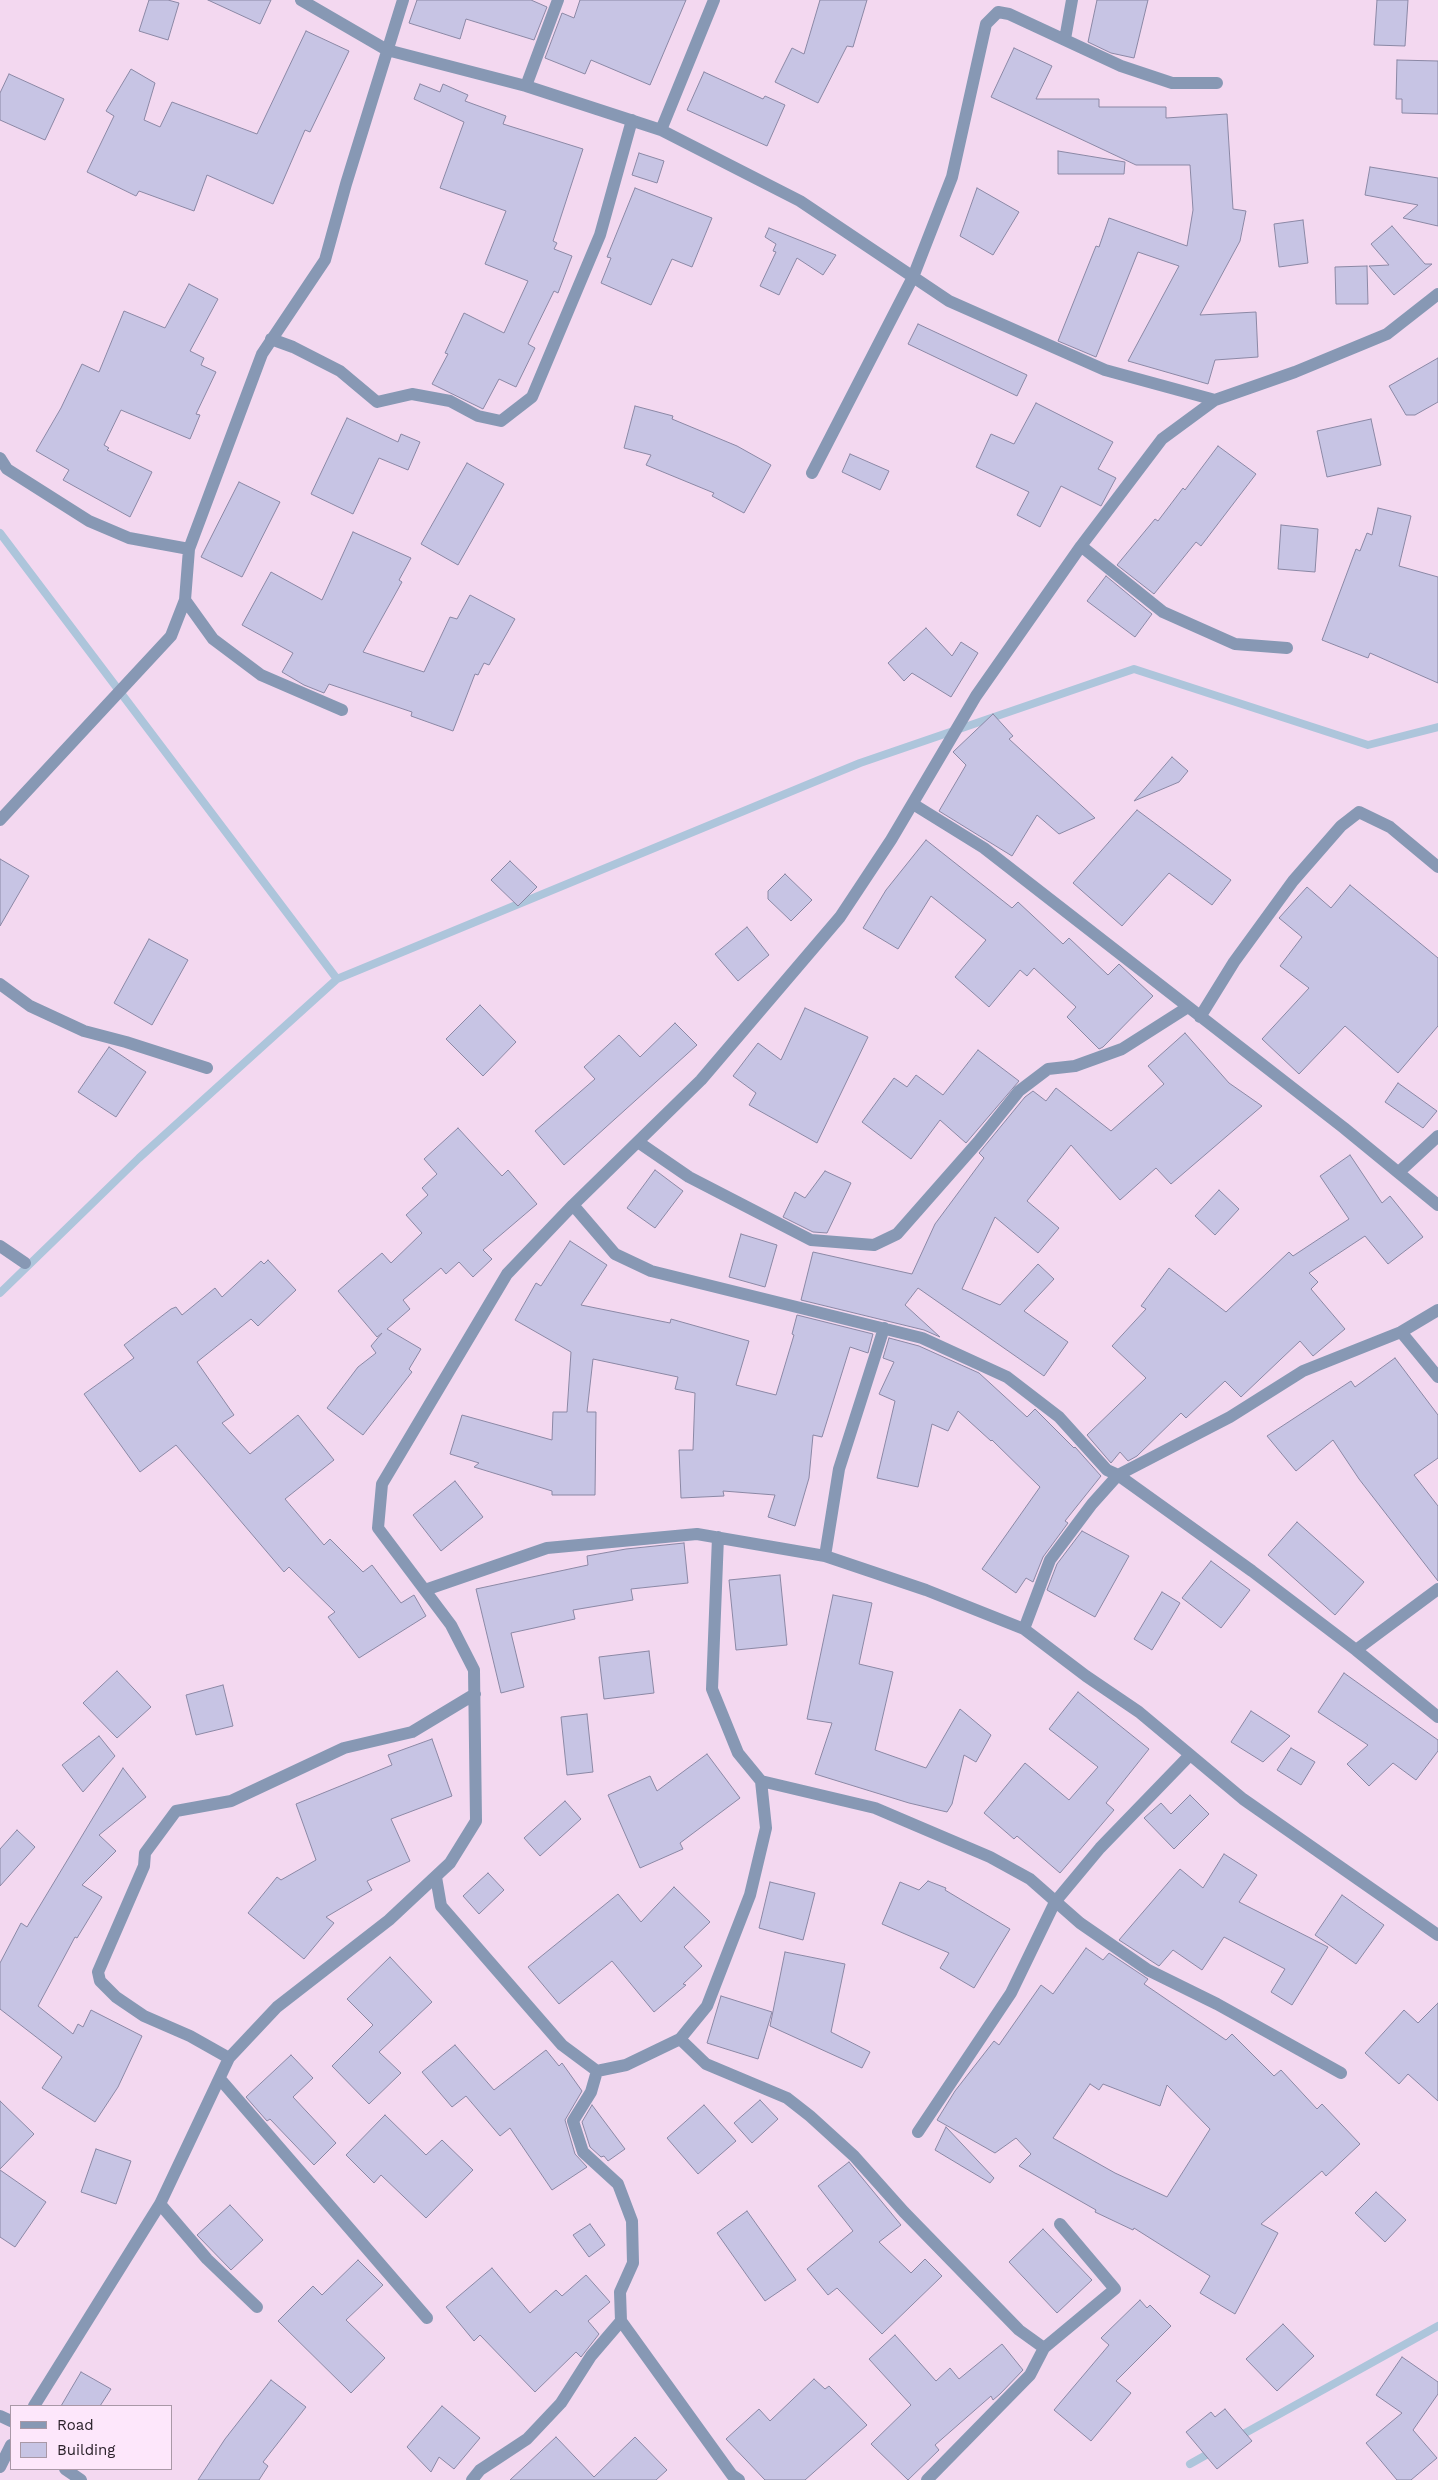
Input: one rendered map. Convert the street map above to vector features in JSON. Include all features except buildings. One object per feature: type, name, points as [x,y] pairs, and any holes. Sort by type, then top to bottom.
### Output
[{"type":"street","points":[[301,0],[387,50],[526,86],[661,130],[800,201],[949,301],[1105,370],[1215,400]]},
{"type":"street","points":[[0,820],[171,636],[185,600],[189,549],[262,354],[325,260],[346,184],[403,0]]},
{"type":"street","points":[[526,86],[558,0]]},
{"type":"street","points":[[661,130],[714,0]]},
{"type":"street","points":[[1065,39],[1072,0]]},
{"type":"street","points":[[812,473],[913,277],[952,177],[986,24],[998,12],[1009,14],[1121,66],[1172,83],[1217,83]]},
{"type":"street","points":[[271,339],[293,347],[340,371],[377,402],[412,394],[450,401],[478,416],[501,421],[532,396],[600,236],[632,120]]},
{"type":"street","points":[[35,2405],[160,2204],[229,2058],[277,2007],[389,1920],[436,1877],[450,1863],[476,1821],[474,1670],[451,1625],[378,1528],[382,1484],[508,1274],[573,1205],[701,1080],[840,917],[913,804],[976,696],[1081,546],[1162,439],[1215,400],[1295,372],[1388,334],[1438,294]]},
{"type":"street","points":[[0,458],[7,470],[89,521],[129,538],[189,549]]},
{"type":"street","points":[[1081,546],[1163,612],[1236,644],[1287,648]]},
{"type":"street","points":[[185,600],[213,639],[261,675],[342,710]]},
{"type":"street","points":[[913,804],[984,848],[1399,1172],[1438,1205]]},
{"type":"street","points":[[1200,1017],[1234,962],[1293,881],[1341,826],[1359,812],[1390,827],[1438,868]]},
{"type":"street","points":[[0,984],[30,1006],[84,1031],[126,1042],[207,1068]]},
{"type":"street","points":[[638,1142],[689,1177],[811,1240],[874,1245],[897,1234],[978,1142],[1019,1090],[1048,1069],[1075,1066],[1122,1049],[1188,1008]]},
{"type":"street","points":[[1399,1172],[1438,1136]]},
{"type":"street","points":[[573,1205],[615,1254],[651,1272],[922,1338],[1008,1378],[1060,1417],[1107,1470],[1118,1474],[1252,1571],[1356,1650],[1438,1717]]},
{"type":"street","points":[[0,1246],[25,1263]]},
{"type":"street","points":[[1024,1630],[1050,1560],[1092,1504],[1118,1474],[1230,1417],[1303,1371],[1401,1332],[1438,1310]]},
{"type":"street","points":[[825,1556],[839,1469],[884,1328]]},
{"type":"street","points":[[1401,1332],[1438,1376]]},
{"type":"street","points":[[424,1590],[547,1548],[697,1534],[825,1556],[926,1590],[1024,1630],[1139,1712],[1243,1799],[1438,1936]]},
{"type":"street","points":[[436,1877],[441,1906],[562,2045],[597,2071],[626,2065],[680,2040],[707,2006],[750,1895],[766,1828],[761,1781],[738,1753],[712,1689],[718,1537]]},
{"type":"street","points":[[1356,1650],[1438,1589]]},
{"type":"street","points":[[229,2058],[190,2036],[144,2016],[116,1997],[100,1981],[98,1972],[144,1866],[145,1853],[176,1811],[231,1801],[344,1748],[412,1732],[475,1694]]},
{"type":"street","points":[[918,2132],[1010,1993],[1056,1902],[1100,1848],[1190,1755]]},
{"type":"street","points":[[761,1781],[875,1808],[990,1857],[1030,1879],[1080,1923],[1148,1970],[1217,2004],[1341,2073]]},
{"type":"street","points":[[680,2040],[706,2064],[787,2098],[810,2116],[854,2156],[904,2212],[1019,2330],[1044,2348]]},
{"type":"street","points":[[597,2071],[591,2092],[574,2121],[583,2152],[618,2184],[632,2221],[633,2263],[620,2292],[621,2321],[732,2475],[739,2480]]},
{"type":"street","points":[[220,2078],[426,2318]]},
{"type":"street","points":[[160,2204],[206,2259],[258,2307]]},
{"type":"street","points":[[927,2480],[1030,2375],[1044,2348],[1115,2289],[1060,2224]]},
{"type":"street","points":[[472,2480],[480,2470],[526,2439],[561,2403],[592,2356],[621,2321]]},
{"type":"street","points":[[0,2468],[10,2447]]},
{"type":"street","points":[[66,2470],[81,2480]]},
{"type":"waterway","points":[[0,533],[337,979]]},
{"type":"waterway","points":[[0,1293],[139,1158],[337,979],[860,763],[1134,669],[1368,745],[1438,727]]},
{"type":"waterway","points":[[1238,2437],[1438,2326]]},
{"type":"waterway","points":[[1190,2464],[1215,2450]]}]
